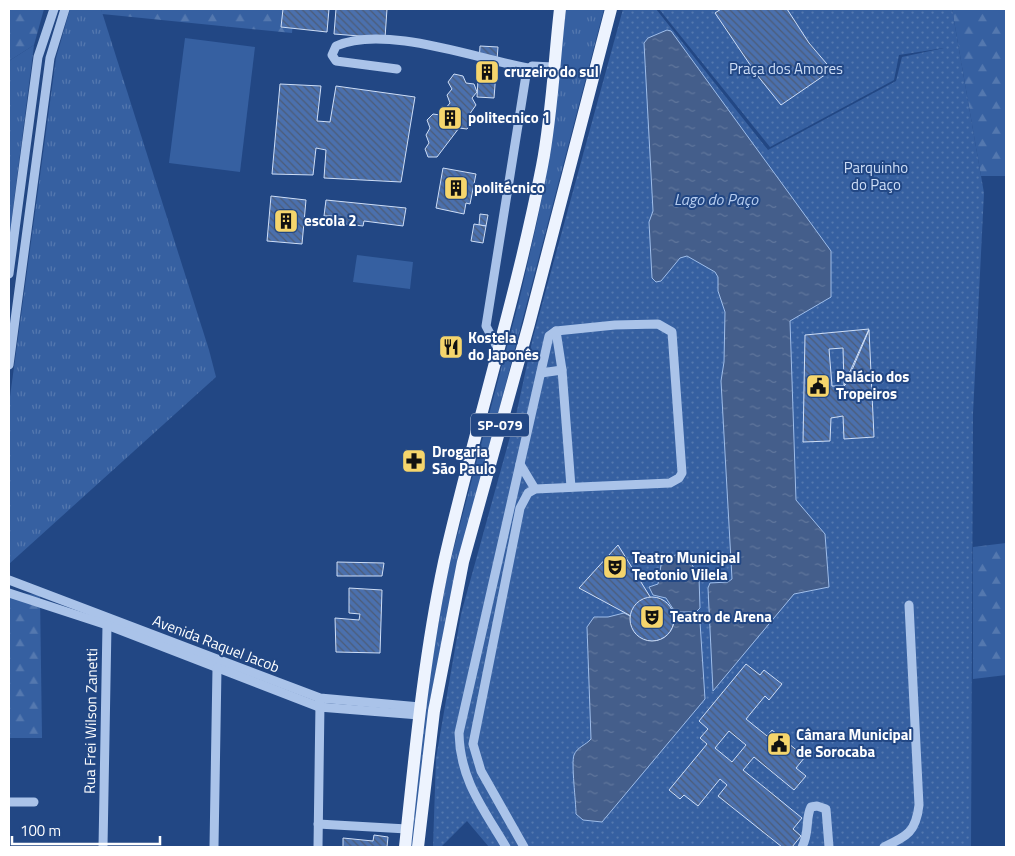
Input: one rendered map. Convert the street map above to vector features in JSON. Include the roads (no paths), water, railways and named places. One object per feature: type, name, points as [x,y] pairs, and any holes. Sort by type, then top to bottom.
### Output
[{"type":"main road","name":"SP-079","points":[[405,847],[419,711],[444,562],[522,262],[542,164],[560,9]]},
{"type":"main road","name":"SP-079","points":[[418,847],[434,711],[461,570],[611,9]]},
{"type":"street","points":[[9,274],[38,57],[54,9]]},
{"type":"street","points":[[9,365],[50,58],[65,9]]},
{"type":"street","points":[[397,69],[336,61],[332,55],[336,46],[358,39],[444,48],[528,68],[532,66],[553,67]]},
{"type":"street","points":[[499,352],[486,326],[528,68]]},
{"type":"street","points":[[506,847],[466,779],[459,756],[459,733],[549,336],[556,331],[615,325],[658,324],[672,332],[682,474],[679,478],[670,483],[571,487],[531,491]]},
{"type":"street","points":[[556,331],[562,370],[571,487]]},
{"type":"street","points":[[541,373],[562,370]]},
{"type":"street","points":[[520,464],[531,491]]},
{"type":"street","points":[[524,847],[480,771],[473,744],[520,508],[531,491]]},
{"type":"street","name":"Avenida Raquel Jacob","points":[[9,580],[320,702]]},
{"type":"street","name":"Avenida Raquel Jacob","points":[[9,593],[107,625],[217,668],[320,702],[419,711]]},
{"type":"street","points":[[884,847],[911,832],[918,820],[919,805],[909,605]]},
{"type":"street","name":"Rua Frei Wilson Zanetti","points":[[103,847],[107,625]]},
{"type":"street","points":[[214,847],[217,668]]},
{"type":"street","points":[[318,847],[320,702]]},
{"type":"street","points":[[9,802],[34,802]]},
{"type":"street","points":[[802,847],[808,832],[808,813],[811,807],[817,806],[826,809],[829,847]]},
{"type":"street","points":[[318,824],[407,829]]},
{"type":"water","name":"Lago do Paço","points":[[667,30],[671,31],[831,251],[831,297],[790,321],[796,500],[825,534],[829,587],[794,594],[713,691],[708,588],[710,583],[728,582],[732,579],[721,381],[724,362],[725,312],[718,291],[718,277],[715,272],[687,256],[680,258],[661,281],[656,282],[652,278],[649,222],[653,211],[644,43],[648,38]]},
{"type":"water","points":[[686,554],[699,577],[700,608],[696,612],[675,612],[666,598],[653,595],[649,587],[658,584],[662,559]]},
{"type":"water","points":[[624,613],[630,616],[635,633],[646,640],[652,641],[664,638],[672,629],[674,622],[700,622],[705,699],[602,822],[583,820],[576,814],[573,759],[575,752],[591,739],[587,627],[594,617],[608,617]]},
{"type":"place","name":"cruzeiro do sul","points":[[487,72]]},
{"type":"place","name":"politecnico 1","points":[[450,118]]},
{"type":"place","name":"politécnico","points":[[456,188]]},
{"type":"place","name":"escola 2","points":[[286,221]]},
{"type":"place","name":"Kostela do Japonês","points":[[451,347]]},
{"type":"place","name":"Palácio dos Tropeiros","points":[[818,386]]},
{"type":"place","name":"Drogaria São Paulo","points":[[414,461]]},
{"type":"place","name":"Teatro Municipal Teotonio Vilela","points":[[615,567]]},
{"type":"place","name":"Teatro de Arena","points":[[652,617]]},
{"type":"place","name":"Câmara Municipal de Sorocaba","points":[[779,744]]},
{"type":"park label","name":"Praça dos Amores","points":[[786,69]]},
{"type":"park label","name":"Parquinho do Paço","points":[[876,176]]}]
